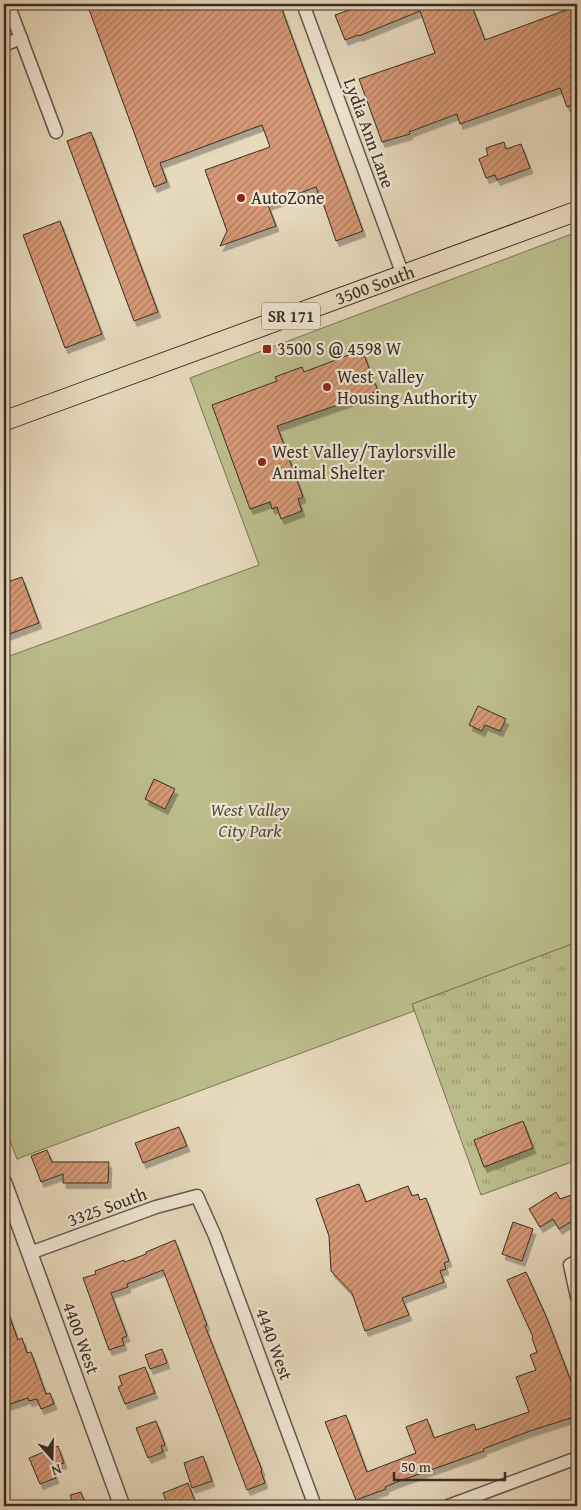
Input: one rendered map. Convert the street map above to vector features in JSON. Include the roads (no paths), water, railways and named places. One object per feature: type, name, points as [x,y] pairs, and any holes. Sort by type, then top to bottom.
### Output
[{"type":"main road","name":"3500 South","points":[[4,421],[577,211]]},
{"type":"street","points":[[8,4],[56,132]]},
{"type":"street","name":"Lydia Ann Lane","points":[[303,4],[403,275]]},
{"type":"street","points":[[4,45],[21,38]]},
{"type":"street","name":"4400 West","points":[[5,1191],[30,1253],[122,1506]]},
{"type":"street","name":"3325 South","points":[[30,1253],[156,1207],[196,1196]]},
{"type":"street","name":"4440 West","points":[[196,1196],[215,1236],[315,1506]]},
{"type":"street","points":[[574,1263],[577,1297]]},
{"type":"street","points":[[448,1506],[577,1458]]},
{"type":"place","name":"AutoZone","points":[[241,198]]},
{"type":"place","name":"3500 S @ 4598 W","points":[[267,349]]},
{"type":"place","name":"West Valley Housing Authority","points":[[327,387]]},
{"type":"place","name":"West Valley/Taylorsville Animal Shelter","points":[[262,462]]},
{"type":"park label","name":"West Valley City Park","points":[[250,820]]}]
